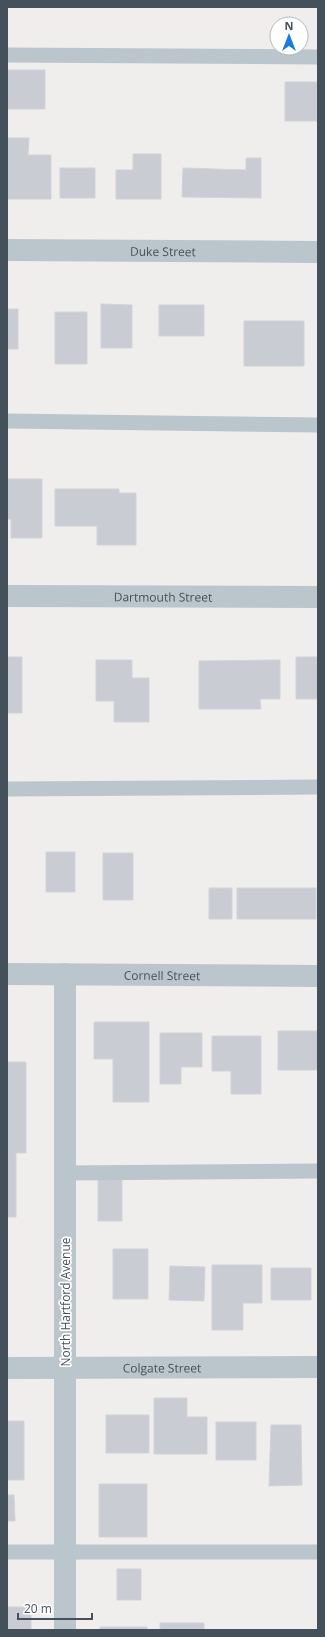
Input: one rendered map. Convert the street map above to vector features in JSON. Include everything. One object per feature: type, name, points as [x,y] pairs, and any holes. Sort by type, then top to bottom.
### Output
[{"type":"street","name":"Duke Street","points":[[7,250],[318,252]]},
{"type":"street","name":"Dartmouth Street","points":[[7,596],[318,597]]},
{"type":"street","name":"Cornell Street","points":[[7,974],[318,976]]},
{"type":"street","name":"North Hartford Avenue","points":[[65,974],[65,1630]]},
{"type":"street","name":"Colgate Street","points":[[7,1368],[318,1367]]},
{"type":"lane","points":[[7,56],[318,57]]},
{"type":"lane","points":[[7,421],[318,425]]},
{"type":"lane","points":[[7,788],[318,787]]},
{"type":"lane","points":[[65,1173],[318,1171]]},
{"type":"lane","points":[[7,1552],[318,1552]]},
{"type":"building","points":[[7,70],[45,70],[45,109],[7,109]]},
{"type":"building","points":[[285,82],[317,82],[317,121],[285,121]]},
{"type":"building","points":[[7,138],[29,138],[28,155],[51,155],[51,199],[7,199]]},
{"type":"building","points":[[133,154],[161,154],[161,199],[116,199],[116,170],[133,170]]},
{"type":"building","points":[[246,158],[261,158],[261,198],[182,197],[183,168],[246,170]]},
{"type":"building","points":[[60,168],[95,168],[95,198],[60,198]]},
{"type":"building","points":[[101,304],[132,305],[132,348],[101,348]]},
{"type":"building","points":[[159,305],[204,305],[204,336],[159,336]]},
{"type":"building","points":[[7,309],[18,309],[18,349],[7,349]]},
{"type":"building","points":[[55,312],[87,312],[87,364],[55,364]]},
{"type":"building","points":[[244,321],[304,321],[304,366],[244,366]]},
{"type":"building","points":[[7,479],[42,479],[42,538],[11,538],[11,519],[7,519]]},
{"type":"building","points":[[55,489],[119,489],[119,493],[136,493],[136,545],[97,545],[97,526],[55,526]]},
{"type":"building","points":[[7,657],[22,657],[22,713],[7,713]]},
{"type":"building","points":[[296,657],[318,657],[318,699],[296,699]]},
{"type":"building","points":[[96,660],[132,660],[132,678],[149,678],[149,722],[114,722],[114,701],[96,701]]},
{"type":"building","points":[[280,660],[280,699],[260,699],[261,709],[199,709],[199,661]]},
{"type":"building","points":[[46,852],[75,852],[75,892],[46,892]]},
{"type":"building","points":[[103,853],[133,853],[133,900],[103,900]]},
{"type":"building","points":[[209,888],[232,888],[232,919],[209,919]]},
{"type":"building","points":[[237,888],[316,888],[316,919],[237,919]]},
{"type":"building","points":[[94,1022],[149,1022],[149,1102],[113,1102],[113,1059],[94,1059]]},
{"type":"building","points":[[278,1031],[318,1031],[318,1070],[278,1070]]},
{"type":"building","points":[[160,1033],[202,1033],[202,1067],[181,1067],[181,1084],[160,1084]]},
{"type":"building","points":[[212,1036],[261,1036],[261,1094],[231,1094],[231,1071],[212,1071]]},
{"type":"building","points":[[7,1062],[26,1062],[26,1153],[16,1153],[16,1217],[7,1217]]},
{"type":"building","points":[[98,1179],[122,1179],[122,1221],[98,1221]]},
{"type":"building","points":[[113,1249],[148,1249],[148,1299],[113,1299]]},
{"type":"building","points":[[212,1265],[262,1265],[262,1303],[243,1303],[243,1330],[212,1330]]},
{"type":"building","points":[[170,1266],[205,1267],[204,1301],[169,1300]]},
{"type":"building","points":[[271,1268],[311,1268],[311,1300],[271,1300]]},
{"type":"building","points":[[154,1398],[187,1398],[187,1417],[207,1417],[207,1454],[154,1454]]},
{"type":"building","points":[[106,1415],[149,1415],[149,1453],[106,1453]]},
{"type":"building","points":[[7,1421],[24,1421],[24,1480],[7,1480]]},
{"type":"building","points":[[216,1422],[256,1422],[256,1460],[216,1460]]},
{"type":"building","points":[[271,1425],[301,1425],[302,1485],[269,1486]]},
{"type":"building","points":[[99,1484],[147,1484],[147,1537],[99,1537]]},
{"type":"building","points":[[7,1495],[14,1495],[15,1521],[7,1521]]},
{"type":"building","points":[[117,1569],[141,1569],[141,1600],[117,1600]]},
{"type":"building","points":[[7,1607],[31,1607],[31,1630],[7,1630]]},
{"type":"building","points":[[160,1623],[204,1623],[204,1630],[160,1630]]},
{"type":"building","points":[[100,1627],[147,1627],[147,1630],[100,1630]]}]
